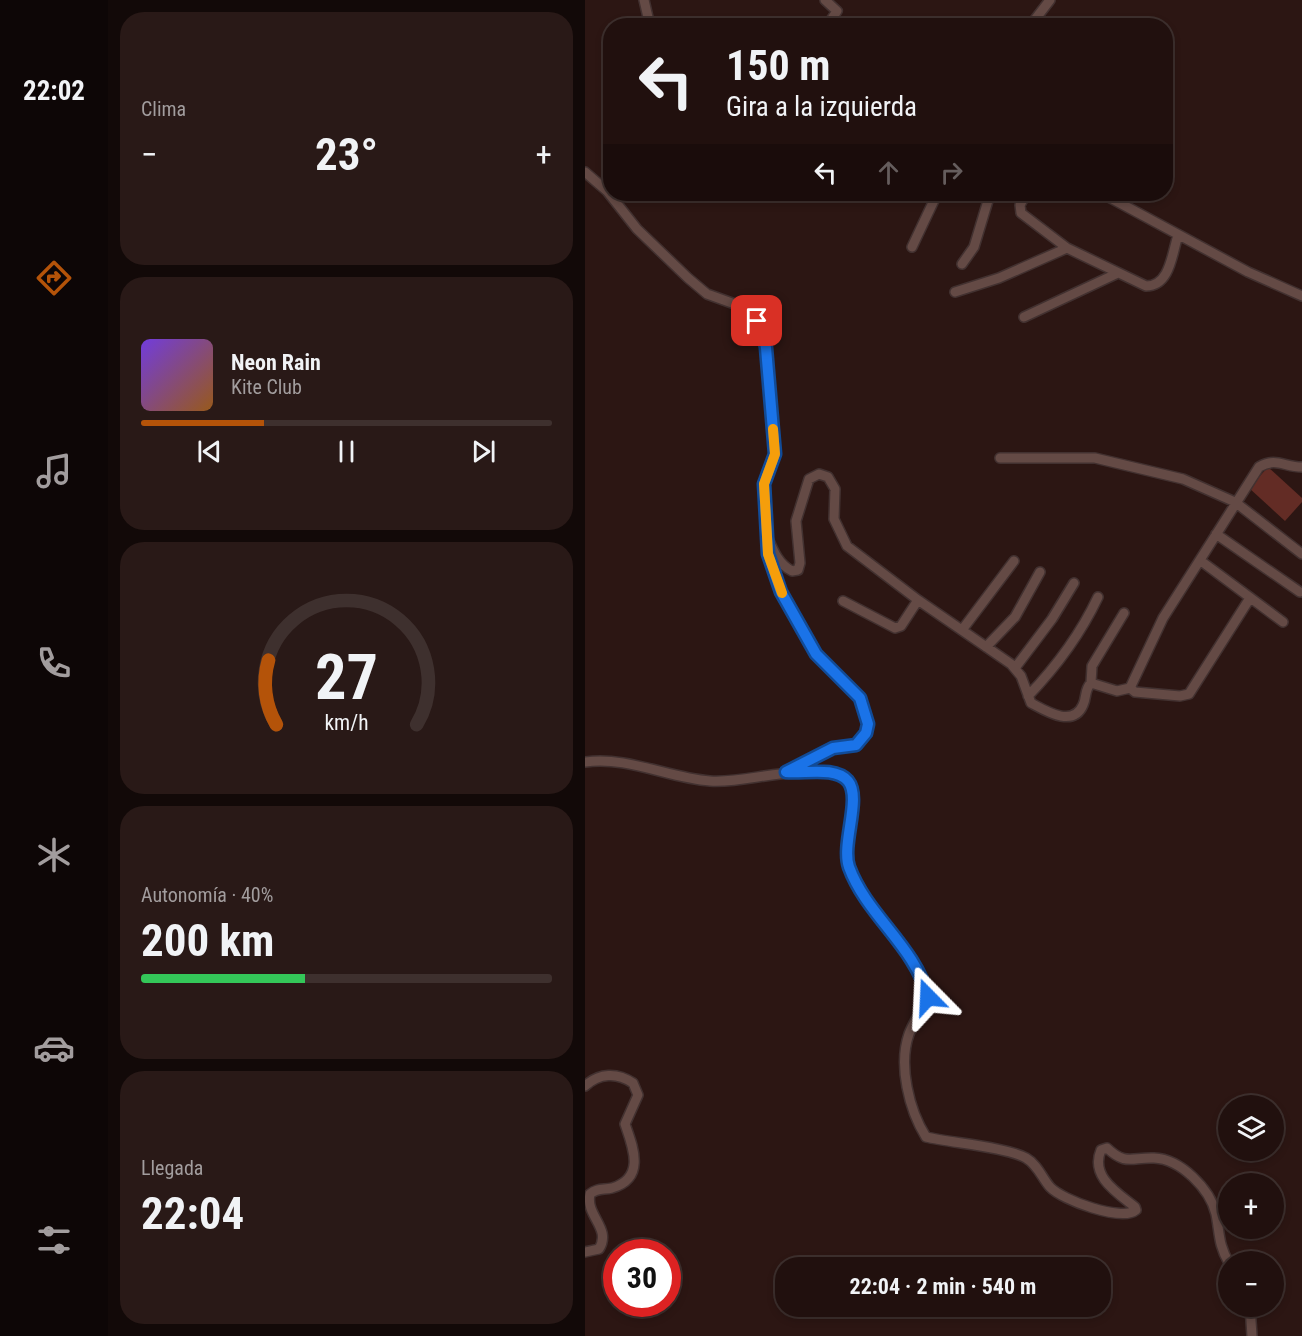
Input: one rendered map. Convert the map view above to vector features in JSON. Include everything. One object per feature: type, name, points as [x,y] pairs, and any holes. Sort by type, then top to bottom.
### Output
[{"type":"street","points":[[644,0],[648,18]]},
{"type":"street","points":[[825,0],[837,11],[832,18]]},
{"type":"street","points":[[1036,18],[1050,0]]},
{"type":"street","points":[[585,172],[603,187]]},
{"type":"street","points":[[615,201],[637,230],[707,294],[743,306],[757,321],[764,336],[775,454],[764,484],[768,554],[781,592],[816,654],[860,698],[868,724],[866,733],[856,745],[833,748],[786,772]]},
{"type":"street","points":[[912,247],[934,201]]},
{"type":"street","points":[[962,264],[974,248],[988,201]]},
{"type":"street","points":[[1022,201],[1020,206],[1021,213],[1067,248],[1146,286],[1156,286],[1164,280],[1178,235]]},
{"type":"street","points":[[1116,201],[1178,235],[1302,296]]},
{"type":"street","points":[[955,292],[999,278],[1067,248]]},
{"type":"street","points":[[1024,317],[1118,273]]},
{"type":"street","points":[[1000,458],[1095,458],[1183,480],[1235,502],[1302,554]]},
{"type":"street","points":[[1091,682],[1116,692],[1130,688],[1163,618],[1259,467],[1269,461],[1302,467]]},
{"type":"street","points":[[767,536],[775,554],[786,568],[792,571],[798,570],[800,563],[796,522],[809,479],[819,474],[828,477],[835,489],[834,519],[847,546],[1015,669],[1021,676],[1031,703],[1055,716],[1069,716],[1077,713],[1084,704],[1086,688],[1091,682],[1092,666],[1124,613]]},
{"type":"street","points":[[1216,534],[1300,592]]},
{"type":"street","points":[[962,630],[1014,561]]},
{"type":"street","points":[[1201,561],[1283,622]]},
{"type":"street","points":[[986,647],[1015,617],[1040,572]]},
{"type":"street","points":[[1015,669],[1052,619],[1074,583]]},
{"type":"street","points":[[1028,696],[1046,678],[1088,619],[1098,597]]},
{"type":"street","points":[[1130,688],[1135,692],[1180,696],[1189,694],[1250,598]]},
{"type":"street","points":[[843,601],[895,628],[901,626],[918,600]]},
{"type":"street","points":[[585,762],[634,765],[709,781],[763,777],[786,772],[835,772],[848,782],[853,796],[847,840],[848,865],[881,919],[907,951],[924,981],[928,997],[909,1034],[905,1052],[906,1077],[915,1119],[926,1137],[1026,1158],[1050,1187],[1064,1197],[1095,1209],[1129,1214],[1136,1210],[1135,1207],[1108,1185],[1098,1169],[1101,1150],[1107,1148],[1117,1158],[1132,1161],[1155,1158],[1182,1166],[1203,1191],[1216,1213],[1219,1245],[1222,1251]]},
{"type":"street","points":[[585,1086],[600,1076],[614,1075],[633,1083],[638,1095],[625,1124],[634,1146],[635,1161],[630,1176],[620,1185],[595,1190],[589,1194],[588,1206],[603,1233],[603,1241],[599,1249],[585,1252]]},
{"type":"street","points":[[1251,1317],[1252,1336]]},
{"type":"shaded area","points":[[1268,467],[1302,498],[1302,502],[1285,521],[1249,488]]},
{"type":"slow traffic","points":[[773,429],[775,454],[764,484],[768,554],[782,593]]},
{"type":"route","points":[[757,321],[764,336],[766,348],[775,454],[764,484],[768,554],[781,592],[816,654],[860,698],[868,724],[866,733],[856,745],[833,748],[786,772],[802,774],[835,772],[848,782],[853,796],[847,840],[848,865],[858,885],[881,919],[907,951],[924,981],[928,997]]}]
